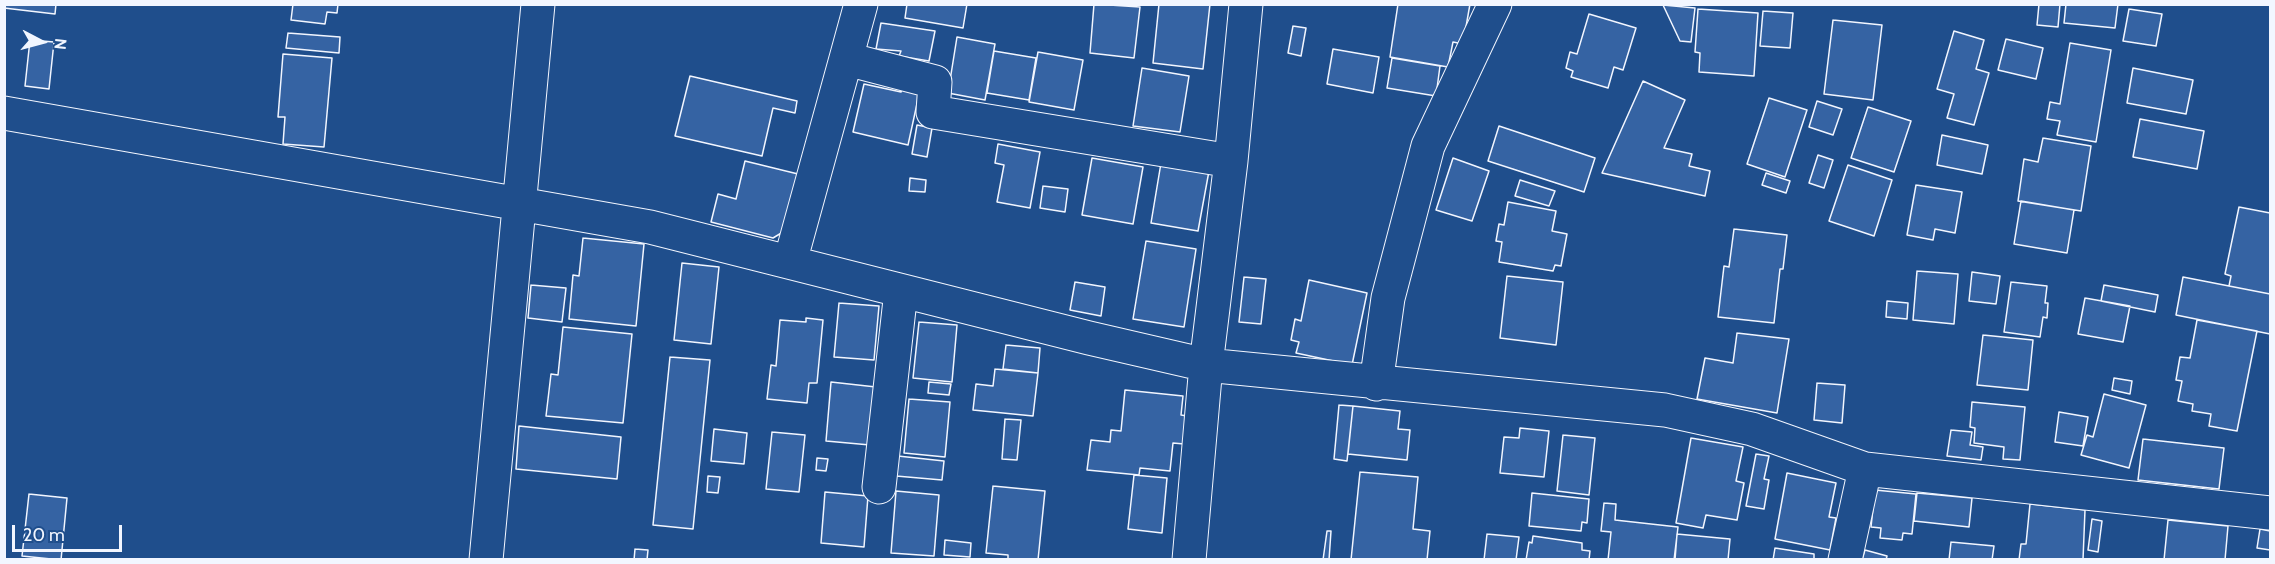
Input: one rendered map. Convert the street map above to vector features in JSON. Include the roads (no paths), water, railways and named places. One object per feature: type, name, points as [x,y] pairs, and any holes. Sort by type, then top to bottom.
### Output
[{"type":"street","points":[[486,560],[538,4]]},
{"type":"street","points":[[790,262],[861,4]]},
{"type":"street","points":[[1189,560],[1206,365],[1231,161],[1246,4]]},
{"type":"street","points":[[1376,384],[1388,298],[1428,146],[1495,4]]},
{"type":"street","points":[[847,59],[935,82],[933,112],[1231,161]]},
{"type":"street","points":[[4,113],[650,227],[1206,365],[1376,384],[1665,410],[1752,429],[1864,469],[2271,513]]},
{"type":"street","points":[[879,487],[901,291]]},
{"type":"street","points":[[1845,560],[1864,469]]}]
